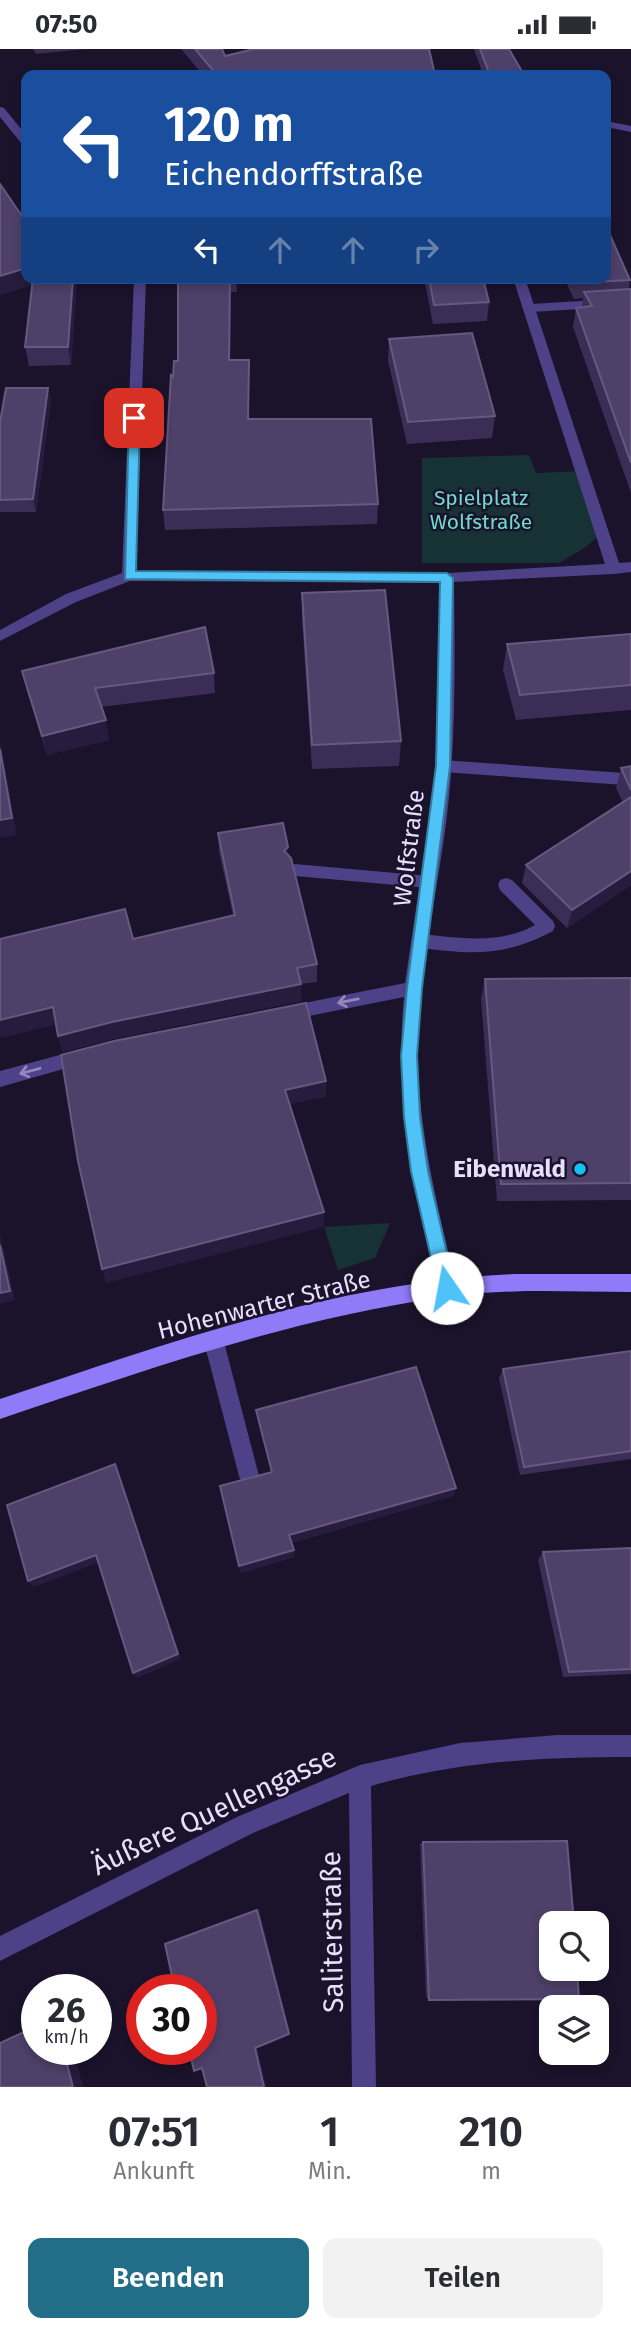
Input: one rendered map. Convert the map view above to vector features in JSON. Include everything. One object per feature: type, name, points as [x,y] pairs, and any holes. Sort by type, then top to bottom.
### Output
[{"type":"street","points":[[0,110],[21,136]]},
{"type":"street","points":[[611,125],[631,129]]},
{"type":"street","points":[[129,576],[140,284]]},
{"type":"street","points":[[0,636],[71,598],[129,576],[447,578],[623,568],[521,284]]},
{"type":"street","points":[[531,308],[631,302]]},
{"type":"street","name":"Wolfstraße","points":[[447,578],[443,766],[409,1056],[412,1117],[420,1171],[447,1288]]},
{"type":"street","points":[[443,766],[624,779]]},
{"type":"street","points":[[295,870],[429,882]]},
{"type":"street","points":[[421,941],[502,947],[527,939],[547,926],[506,884]]},
{"type":"street","points":[[266,1018],[415,988]]},
{"type":"street","points":[[0,1079],[104,1052]]},
{"type":"street","name":"Hohenwarter Straße","points":[[0,1409],[163,1355],[330,1311],[447,1288],[549,1283],[631,1283]]},
{"type":"street","points":[[214,1342],[249,1476]]},
{"type":"street","name":"Äußere Quellengasse","points":[[0,1949],[67,1912],[254,1820],[360,1776],[434,1758],[494,1748],[631,1746]]},
{"type":"street","name":"Saliterstraße","points":[[360,1776],[364,2087]]},
{"type":"green space","name":"Spielplatz Wolfstraße","points":[[529,455],[536,473],[582,471],[604,531],[586,547],[559,563],[422,563],[422,458]]},
{"type":"green space","points":[[390,1223],[375,1258],[338,1270],[324,1227]]},
{"type":"building","points":[[195,49],[222,49],[225,56],[254,49],[429,49],[434,70],[213,70]]},
{"type":"building","points":[[480,49],[509,49],[521,70],[488,70]]},
{"type":"building","points":[[0,184],[21,215],[21,270],[0,276]]},
{"type":"building","points":[[611,237],[630,280],[611,281]]},
{"type":"building","points":[[32,284],[73,284],[68,347],[25,347]]},
{"type":"building","points":[[178,284],[230,284],[229,360],[249,360],[248,419],[371,419],[378,504],[163,510],[171,375],[173,377],[174,361],[178,361]]},
{"type":"building","points":[[430,284],[484,284],[489,302],[434,305]]},
{"type":"building","points":[[631,289],[631,463],[576,308],[592,306],[584,292]]},
{"type":"building","points":[[472,333],[495,416],[408,422],[389,339]]},
{"type":"building","points":[[6,388],[48,388],[33,499],[0,500],[0,422]]},
{"type":"building","points":[[385,590],[401,741],[312,745],[302,593]]},
{"type":"building","points":[[205,627],[214,673],[95,688],[106,720],[42,736],[22,671]]},
{"type":"building","points":[[631,634],[631,685],[520,695],[507,644]]},
{"type":"building","points":[[0,749],[12,818],[0,820]]},
{"type":"building","points":[[631,766],[631,790],[621,768]]},
{"type":"building","points":[[631,797],[631,871],[572,910],[526,865]]},
{"type":"building","points":[[283,823],[288,847],[284,851],[291,858],[317,964],[297,968],[301,984],[112,1022],[58,1036],[53,1007],[0,1020],[0,939],[125,909],[133,939],[235,915],[218,833]]},
{"type":"building","points":[[631,978],[631,1183],[501,1184],[485,979]]},
{"type":"building","points":[[306,1003],[326,1081],[285,1090],[324,1212],[102,1269],[78,1161],[61,1055],[114,1041]]},
{"type":"building","points":[[0,1245],[10,1291],[0,1293]]},
{"type":"building","points":[[631,1351],[631,1451],[524,1467],[503,1369]]},
{"type":"building","points":[[416,1367],[456,1488],[289,1535],[294,1550],[239,1566],[220,1486],[272,1472],[256,1410]]},
{"type":"building","points":[[115,1464],[178,1654],[133,1673],[96,1555],[28,1581],[7,1505]]},
{"type":"building","points":[[631,1548],[631,1669],[569,1672],[543,1552]]},
{"type":"building","points":[[567,1841],[573,1911],[539,1911],[539,1981],[578,1981],[579,1995],[539,1995],[539,1999],[429,2000],[423,1842]]},
{"type":"building","points":[[257,1910],[289,2034],[255,2048],[264,2087],[207,2087],[202,2068],[194,2071],[193,2065],[217,2065],[217,1974],[172,1974],[165,1944]]},
{"type":"building","points":[[21,2033],[21,2065],[67,2065],[73,2087],[0,2087],[0,2043]]},
{"type":"place","name":"Eibenwald","points":[[580,1169]]},
{"type":"route","points":[[134,418],[129,576],[447,578],[443,766],[409,1056],[412,1117],[420,1171],[447,1288]]}]
